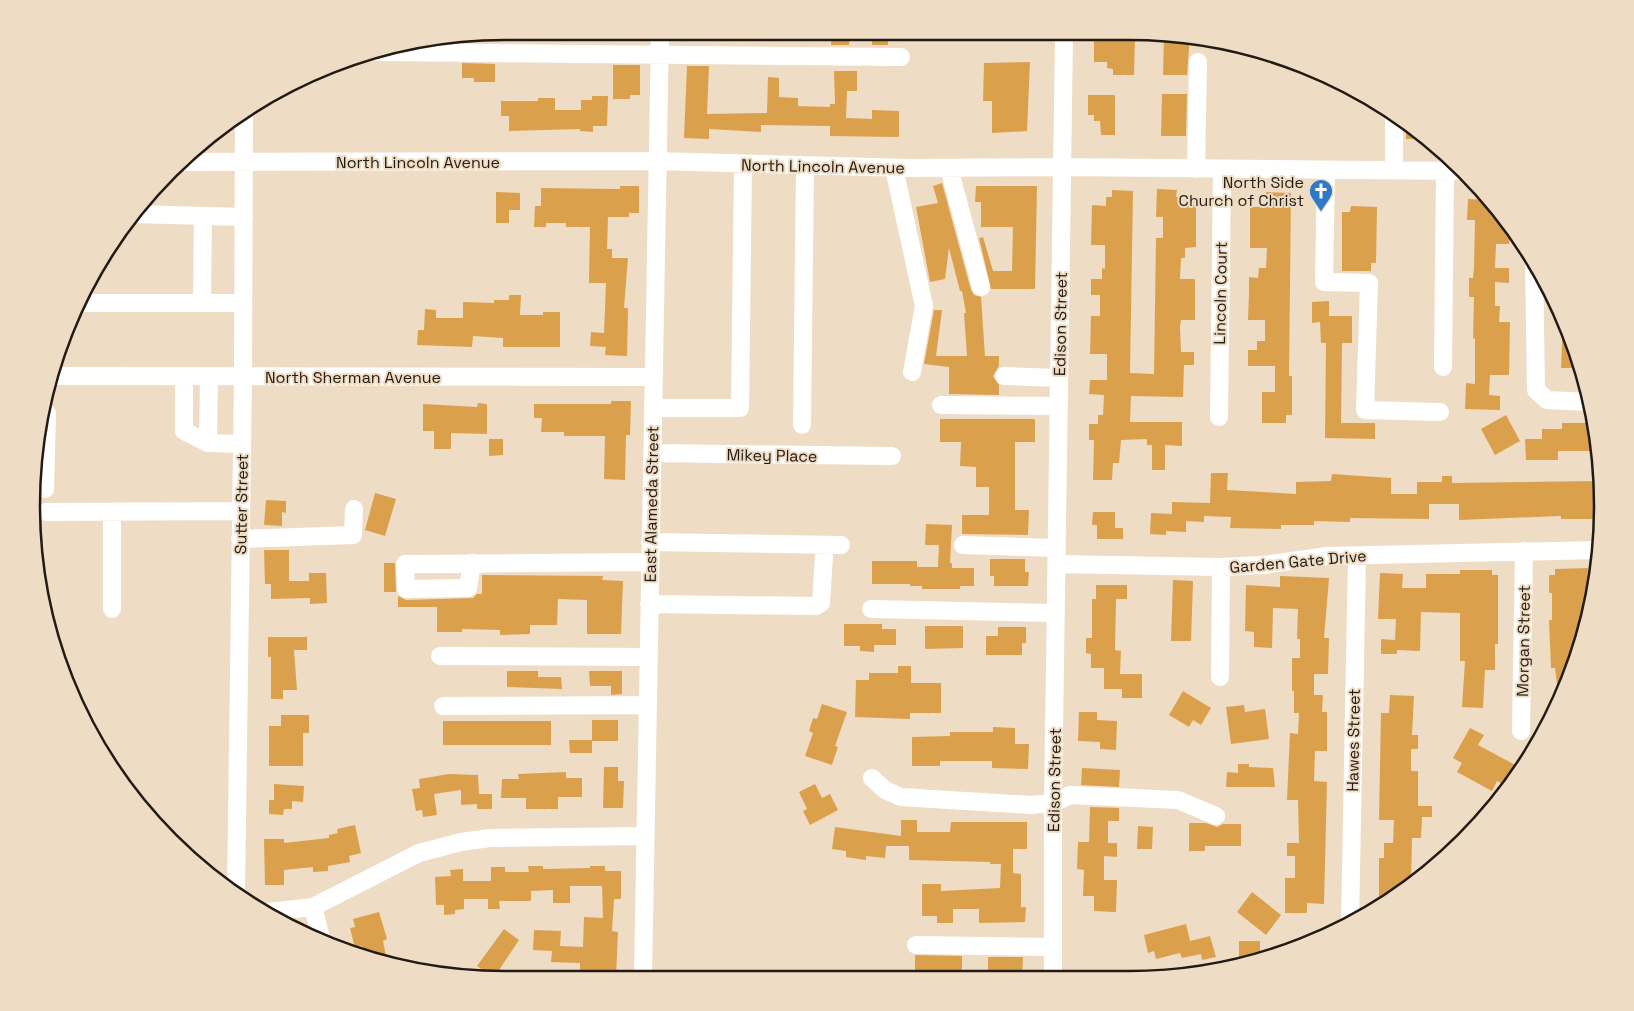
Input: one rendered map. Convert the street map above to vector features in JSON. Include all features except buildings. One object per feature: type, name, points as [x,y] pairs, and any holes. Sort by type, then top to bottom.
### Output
[{"type":"street","name":"East Alameda Street","points":[[643,971],[660,40]]},
{"type":"street","name":"Edison Street","points":[[1053,971],[1053,803],[1064,40]]},
{"type":"street","points":[[401,52],[902,57]]},
{"type":"street","points":[[1196,169],[1198,62]]},
{"type":"street","name":"Sutter Street","points":[[236,885],[243,377],[244,120]]},
{"type":"street","points":[[1394,123],[1394,171]]},
{"type":"street","name":"North Lincoln Avenue","points":[[192,162],[657,161],[894,168],[1062,167],[1452,171]]},
{"type":"street","points":[[653,408],[740,408],[743,164]]},
{"type":"street","points":[[802,425],[805,166]]},
{"type":"street","points":[[894,168],[924,306],[912,372]]},
{"type":"street","points":[[949,168],[981,287]]},
{"type":"street","name":"Lincoln Court","points":[[1219,417],[1222,169]]},
{"type":"street","points":[[1326,170],[1324,282],[1370,284],[1365,410],[1440,412]]},
{"type":"street","points":[[1443,367],[1453,172]]},
{"type":"street","points":[[143,214],[244,217]]},
{"type":"street","points":[[202,303],[203,216]]},
{"type":"street","points":[[1534,277],[1536,390],[1547,400],[1582,402]]},
{"type":"street","points":[[87,303],[243,303]]},
{"type":"street","name":"North Sherman Avenue","points":[[59,376],[653,378]]},
{"type":"street","points":[[184,376],[184,431],[208,443],[242,444]]},
{"type":"street","points":[[208,443],[209,376]]},
{"type":"street","points":[[1004,376],[1059,378]]},
{"type":"street","points":[[941,405],[1059,406]]},
{"type":"street","points":[[45,489],[46,435]]},
{"type":"street","name":"Mikey Place","points":[[652,453],[892,456]]},
{"type":"street","points":[[240,538],[353,535],[354,509]]},
{"type":"street","points":[[46,512],[241,511]]},
{"type":"street","points":[[112,512],[112,609]]},
{"type":"street","points":[[650,542],[841,545]]},
{"type":"street","name":"Garden Gate Drive","points":[[963,545],[1057,556],[1221,567],[1263,565],[1327,556],[1592,550]]},
{"type":"street","name":"Morgan Street","points":[[1521,731],[1524,551]]},
{"type":"street","points":[[650,604],[816,606],[821,603],[823,595],[824,556]]},
{"type":"street","name":"Hawes Street","points":[[1350,915],[1357,556]]},
{"type":"street","points":[[472,563],[650,562]]},
{"type":"street","points":[[1220,677],[1221,567]]},
{"type":"street","points":[[871,609],[1056,613]]},
{"type":"street","points":[[440,656],[648,657]]},
{"type":"street","points":[[443,706],[648,705]]},
{"type":"street","points":[[872,778],[885,790],[901,797],[945,802],[1031,805],[1053,803],[1070,795],[1178,800],[1216,816]]},
{"type":"street","points":[[277,911],[313,907],[419,853],[461,842],[490,838],[645,836]]},
{"type":"street","points":[[313,907],[320,932]]},
{"type":"street","points":[[916,945],[1053,947]]},
{"type":"place","name":"North Side Church of Christ","points":[[1321,212]]}]
